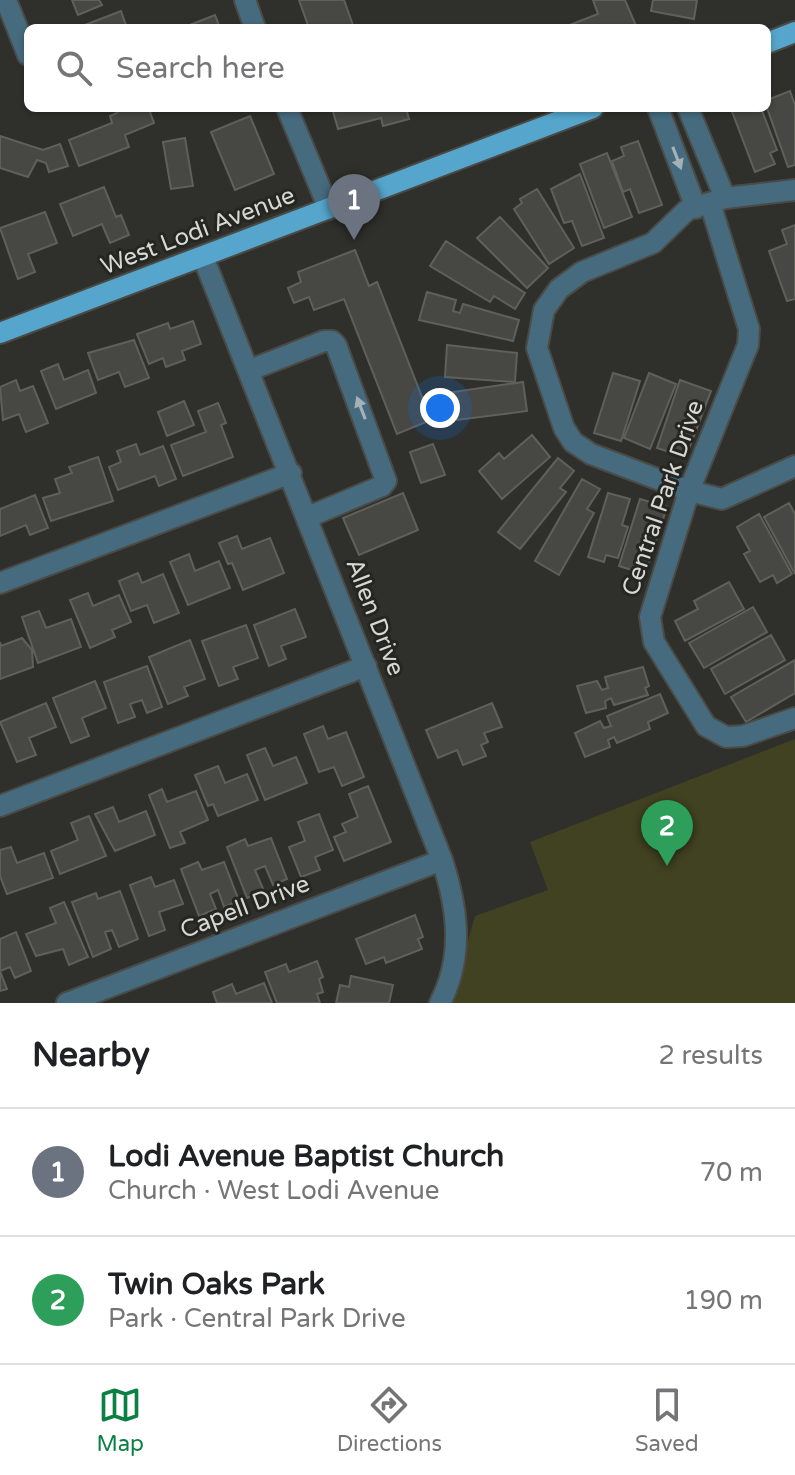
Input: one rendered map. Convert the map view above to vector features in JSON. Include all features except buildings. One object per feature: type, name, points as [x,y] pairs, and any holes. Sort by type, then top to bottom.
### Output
[{"type":"main road","points":[[771,41],[795,32]]},
{"type":"main road","name":"West Lodi Avenue","points":[[0,333],[583,112]]},
{"type":"street","points":[[6,0],[24,45]]},
{"type":"street","points":[[245,0],[254,24]]},
{"type":"street","points":[[289,112],[329,209]]},
{"type":"street","name":"Central Park Drive","points":[[660,112],[710,203]]},
{"type":"street","name":"Central Park Drive","points":[[689,112],[710,203],[749,329],[748,345],[689,491],[650,617],[654,642],[706,726],[726,737],[743,736],[795,718]]},
{"type":"street","points":[[795,190],[710,203],[687,210],[653,243],[582,272],[559,289],[544,310],[537,348],[560,416],[573,442],[591,454],[689,491],[722,499],[795,466]]},
{"type":"street","name":"Allen Drive","points":[[203,257],[442,860],[457,914],[456,955],[440,1003]]},
{"type":"street","points":[[250,370],[324,341],[332,341],[336,345],[385,471],[386,481],[382,486],[308,517]]},
{"type":"street","points":[[0,583],[291,473]]},
{"type":"street","points":[[0,806],[366,666]]},
{"type":"street","name":"Capell Drive","points":[[67,1003],[442,860]]},
{"type":"green space","points":[[795,739],[795,1003],[450,1003],[475,916],[548,890],[530,842]]},
{"type":"place","name":"Lodi Avenue Baptist Church","points":[[354,240]]},
{"type":"place","name":"Twin Oaks Park","points":[[667,866]]}]
